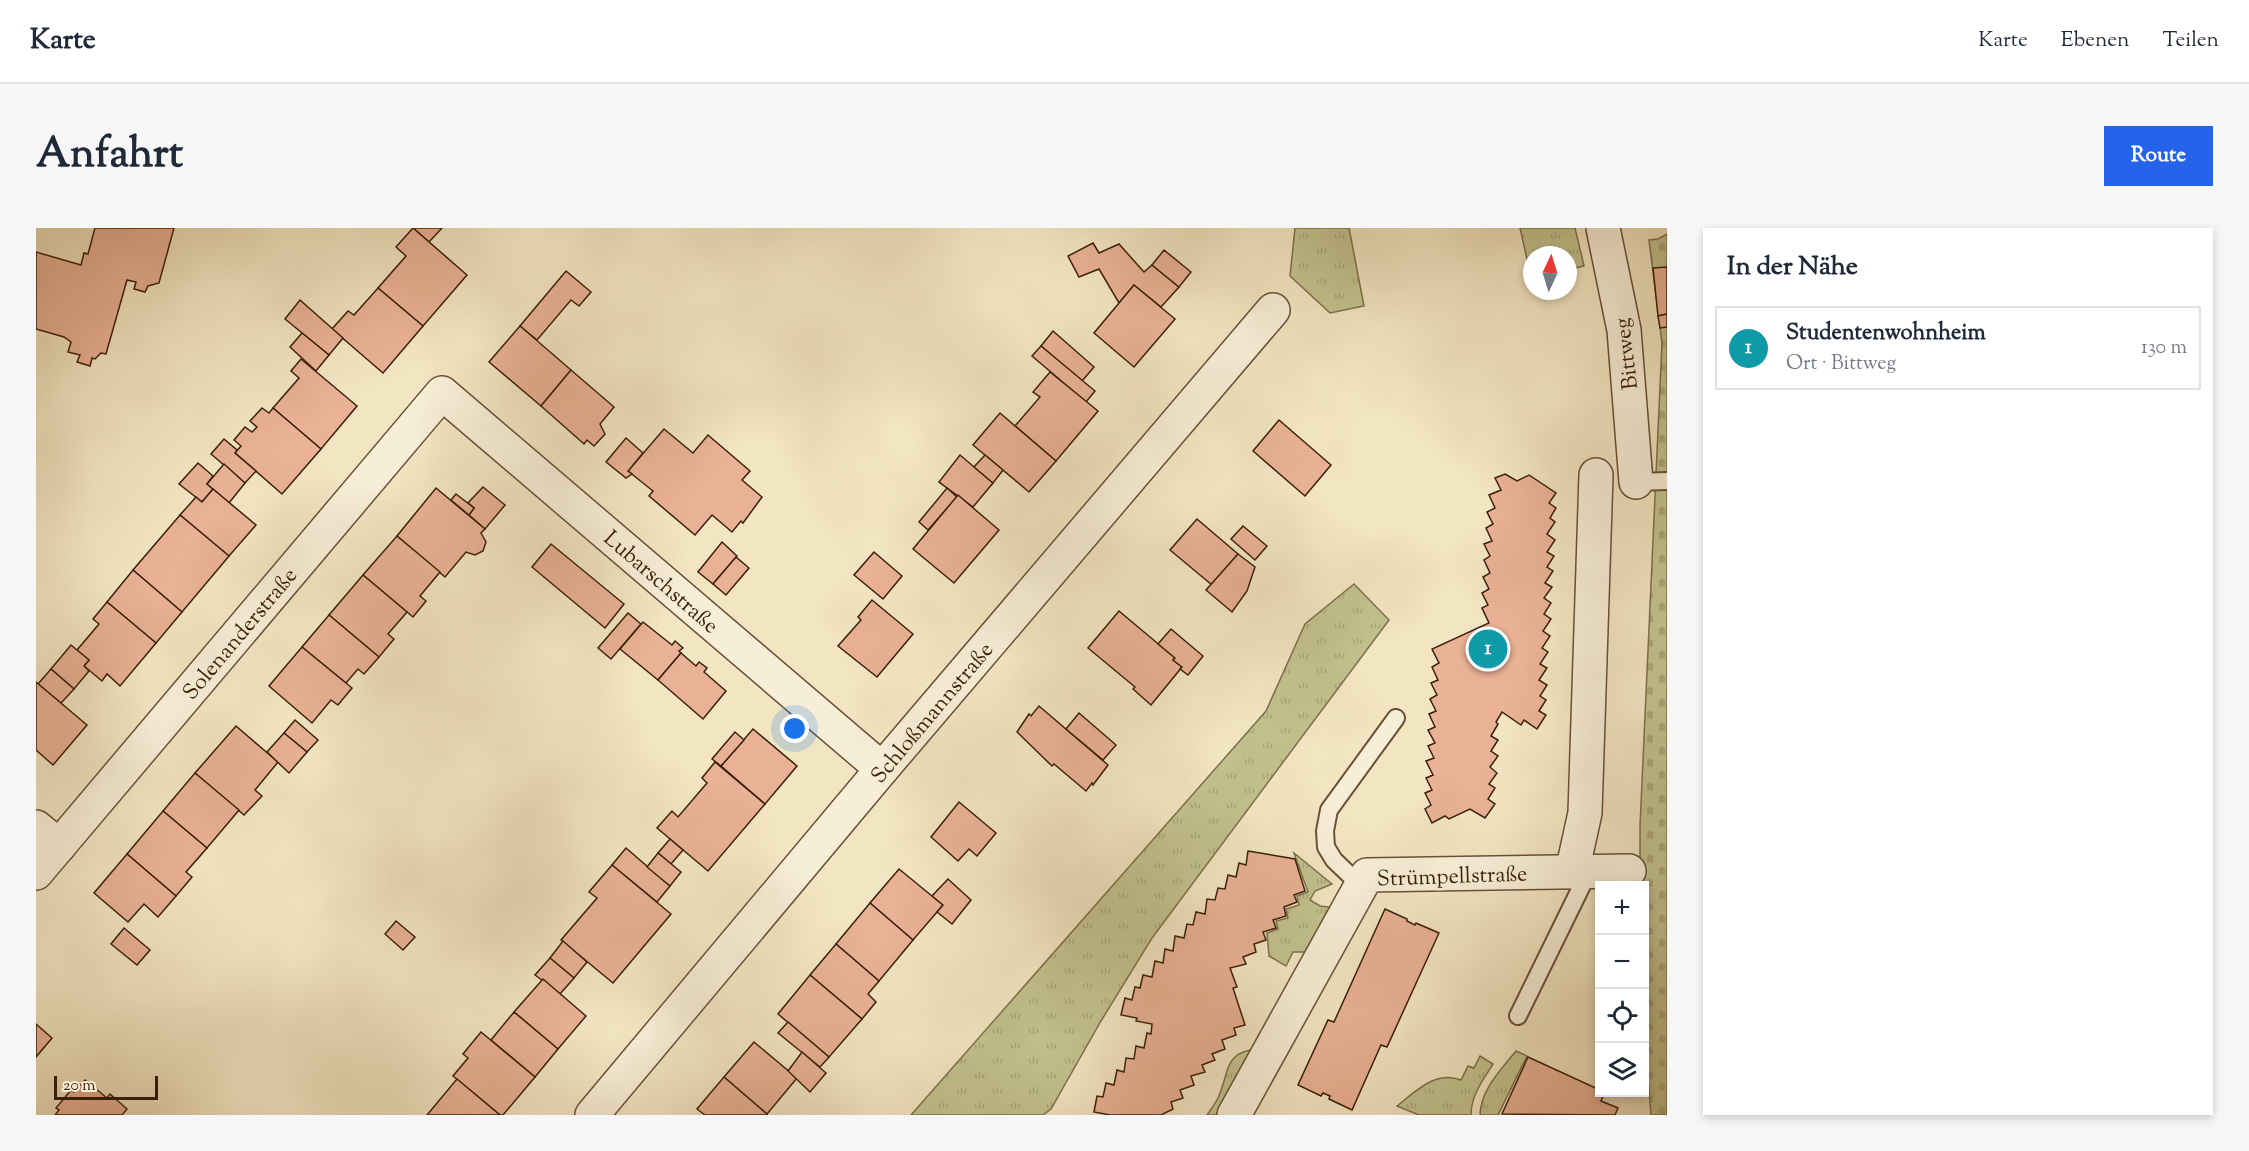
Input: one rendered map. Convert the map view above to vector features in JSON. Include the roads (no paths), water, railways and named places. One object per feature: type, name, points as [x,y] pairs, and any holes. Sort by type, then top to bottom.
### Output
[{"type":"street","name":"Bittweg","points":[[1603,228],[1652,482]]},
{"type":"street","name":"Schloßmannstraße","points":[[592,1115],[882,769],[1273,310]]},
{"type":"street","name":"Lubarschstraße","points":[[442,393],[882,769]]},
{"type":"street","name":"Solenanderstraße","points":[[36,873],[47,837],[442,393]]},
{"type":"street","points":[[1580,872],[1585,813],[1596,475]]},
{"type":"street","name":"Strümpellstraße","points":[[1234,1115],[1367,875],[1629,871]]},
{"type":"lane","points":[[1362,887],[1334,860],[1326,847],[1325,831],[1329,810],[1396,718]]},
{"type":"lane","points":[[1518,1016],[1580,872]]},
{"type":"place","name":"Studentenwohnheim","points":[[1488,649]]}]
